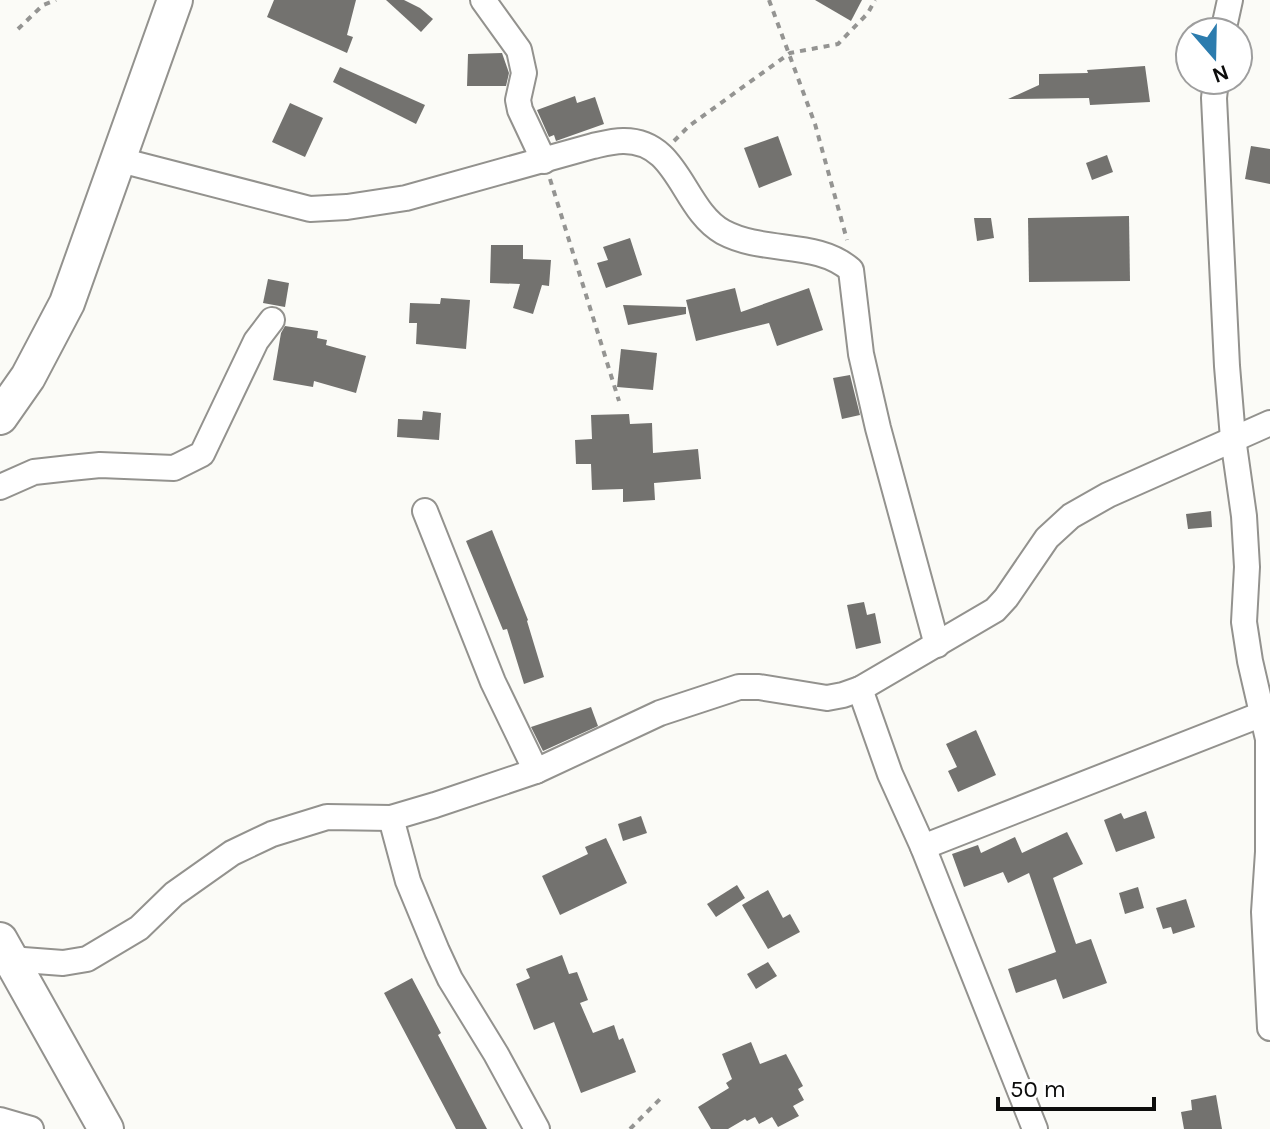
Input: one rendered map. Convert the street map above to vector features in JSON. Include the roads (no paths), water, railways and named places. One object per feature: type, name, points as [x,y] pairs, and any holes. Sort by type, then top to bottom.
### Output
[{"type":"street","points":[[0,417],[28,377],[67,303],[175,0]]},
{"type":"street","points":[[483,0],[519,50],[524,73],[518,100],[520,110],[544,161]]},
{"type":"street","points":[[1214,96],[1233,438],[1247,567],[1244,622],[1250,661],[1267,713],[1269,774],[1264,912],[1270,1028]]},
{"type":"street","points":[[120,160],[310,209],[406,198],[593,146],[623,141],[643,144],[661,154],[700,211],[721,231],[755,245],[814,252],[841,261],[851,270],[861,354],[937,645]]},
{"type":"street","points":[[0,487],[34,472],[100,465],[174,468],[190,462],[202,454],[256,341],[272,320]]},
{"type":"street","points":[[5,949],[63,963],[87,959],[139,928],[174,894],[232,853],[258,841],[327,817],[391,818],[536,771],[660,713],[739,687],[759,687],[827,698],[860,689],[995,610],[1047,538],[1071,516],[1108,495],[1270,423]]},
{"type":"street","points":[[425,511],[493,682],[536,771]]},
{"type":"street","points":[[860,689],[890,774],[923,847],[1035,1129]]},
{"type":"street","points":[[923,847],[1267,713]]},
{"type":"street","points":[[391,818],[408,881],[450,979],[537,1129]]},
{"type":"street","points":[[5,949],[106,1129]]},
{"type":"street","points":[[0,1120],[31,1129]]}]
